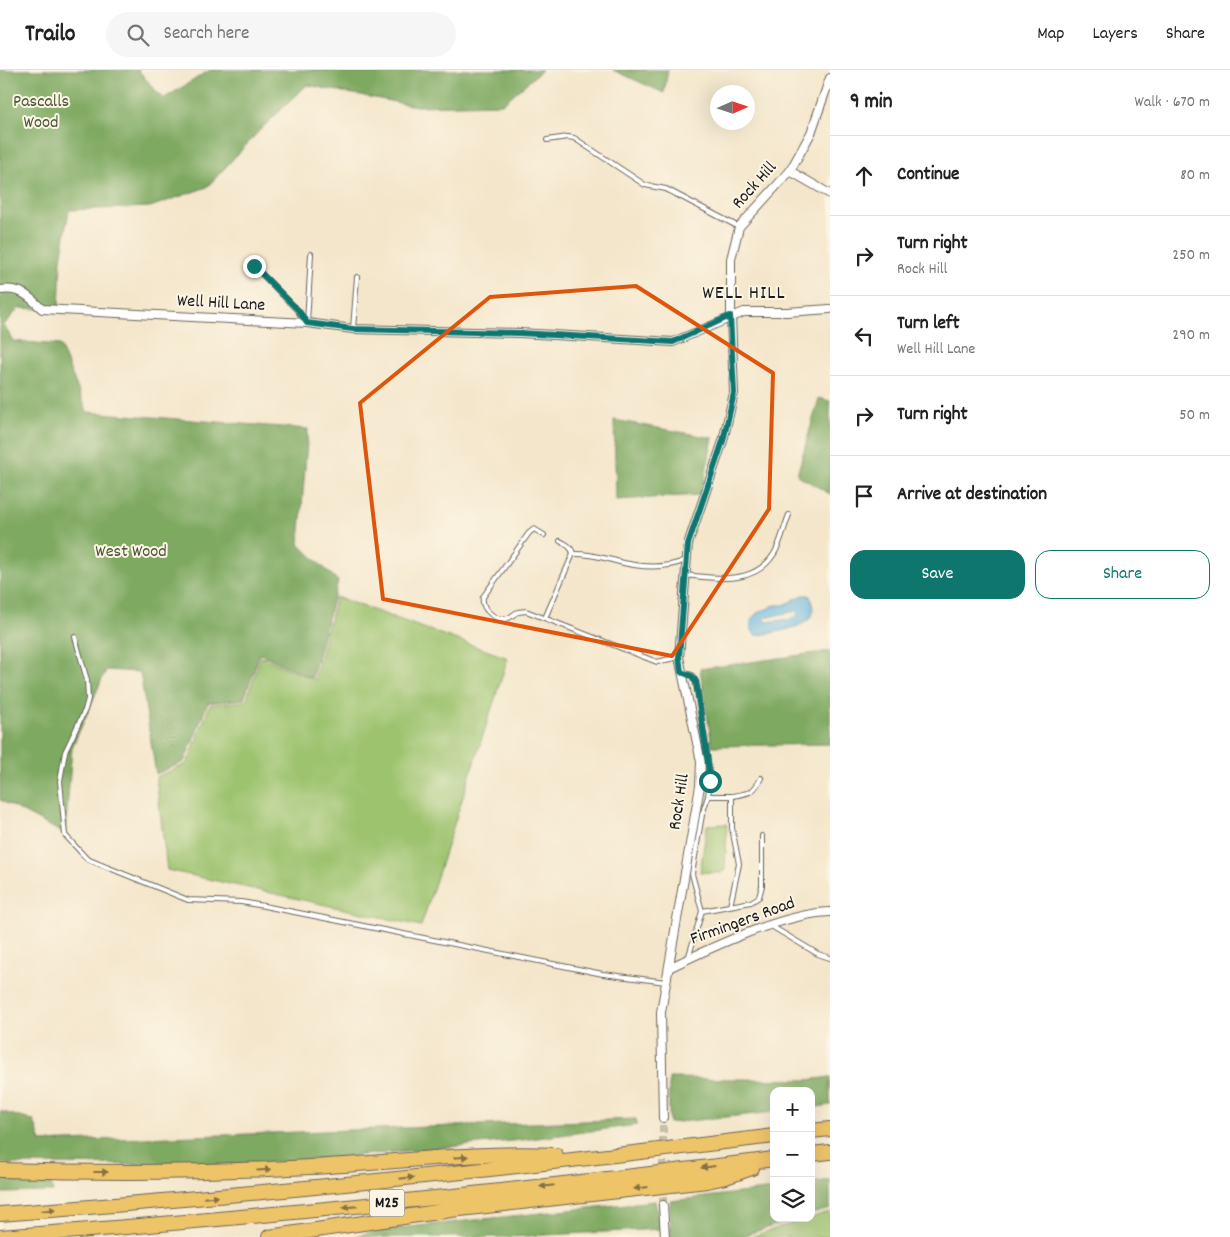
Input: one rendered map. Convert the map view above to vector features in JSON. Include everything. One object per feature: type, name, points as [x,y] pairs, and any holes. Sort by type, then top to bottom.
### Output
[{"type":"highway","points":[[815,1131],[830,1129]]},
{"type":"highway","name":"M25","points":[[0,1214],[322,1187],[770,1136]]},
{"type":"highway","points":[[815,1154],[830,1152]]},
{"type":"highway","name":"M25","points":[[0,1170],[192,1172],[353,1165],[484,1155],[543,1154],[601,1157]]},
{"type":"highway","name":"M25","points":[[0,1237],[352,1207],[770,1159]]},
{"type":"highway","name":"M25","points":[[269,1237],[451,1210],[707,1180],[743,1171],[770,1161]]},
{"type":"street","name":"Rock Hill","points":[[663,1118],[662,1012],[700,786],[701,762],[679,657],[686,560],[688,544],[723,441],[734,393],[730,316],[731,259],[739,227],[790,171],[811,133],[830,78]]},
{"type":"street","points":[[790,171],[830,194]]},
{"type":"street","name":"Well Hill Lane","points":[[0,290],[8,289],[26,293],[42,309],[307,323],[353,329],[520,333],[673,342],[730,316],[744,312],[830,309]]},
{"type":"street","name":"Firmingers Road","points":[[668,968],[771,926],[809,914],[830,912]]},
{"type":"street","points":[[663,1205],[665,1237]]},
{"type":"lane","points":[[546,140],[565,137],[574,138],[645,185],[666,189],[739,227]]},
{"type":"lane","points":[[307,323],[311,254]]},
{"type":"lane","points":[[254,266],[298,310],[307,323]]},
{"type":"lane","points":[[353,329],[357,277]]},
{"type":"lane","points":[[685,575],[733,578],[759,570],[774,553],[789,514]]},
{"type":"lane","points":[[544,535],[534,529],[528,532],[483,597],[484,607],[502,619],[510,618],[518,612],[526,611],[657,662],[679,657]]},
{"type":"lane","points":[[545,618],[574,554],[568,545],[560,541]]},
{"type":"lane","points":[[574,554],[589,554],[622,563],[663,567],[686,560]]},
{"type":"lane","points":[[75,637],[87,680],[88,699],[85,710],[65,752],[60,781],[60,798],[64,835],[87,859],[188,900],[241,902],[603,974],[666,982]]},
{"type":"lane","points":[[681,672],[692,676],[696,682],[709,769],[708,796],[702,815],[692,874],[702,910],[688,959]]},
{"type":"lane","points":[[708,796],[732,796],[750,793],[756,789],[761,778]]},
{"type":"lane","points":[[730,906],[739,864],[732,828],[732,796]]},
{"type":"lane","points":[[702,910],[751,902],[759,897],[761,894],[762,836]]},
{"type":"lane","points":[[771,926],[811,950],[830,958]]},
{"type":"highlighted area","points":[[636,286],[773,373],[769,509],[672,656],[532,630],[383,599],[360,403],[490,297]]},
{"type":"green space","points":[[0,70],[138,70],[163,99],[210,70],[542,70],[502,104],[416,106],[307,85],[261,129],[207,187],[150,207],[69,210],[61,260],[59,310],[19,308],[4,325],[13,341],[60,345],[87,412],[308,429],[299,544],[338,581],[312,678],[260,654],[244,699],[208,703],[184,762],[156,774],[140,672],[106,670],[72,748],[65,834],[0,800]]},
{"type":"green space","points":[[613,70],[668,70],[664,93]]},
{"type":"green space","points":[[819,398],[830,401],[830,494],[797,475]]},
{"type":"green space","points":[[614,420],[713,438],[701,495],[616,500]]},
{"type":"green space","points":[[336,597],[508,658],[421,926],[167,870],[156,777],[187,764],[210,705],[246,701],[261,657],[314,680]]},
{"type":"green space","points":[[830,651],[830,744],[712,746],[700,669]]},
{"type":"green space","points":[[727,824],[725,870],[721,873],[700,872],[707,825]]},
{"type":"green space","points":[[830,1077],[830,1105],[815,1107],[815,1087],[770,1087],[770,1112],[669,1123],[669,1078],[807,1080]]},
{"type":"green space","points":[[0,1111],[34,1121],[41,1142],[636,1119],[637,1125],[522,1140],[309,1160],[219,1165],[7,1164],[0,1163]]},
{"type":"green space","points":[[0,1179],[50,1181],[53,1192],[0,1193]]},
{"type":"green space","points":[[830,1180],[830,1209],[815,1213],[815,1182]]},
{"type":"green space","points":[[770,1189],[770,1222],[786,1222],[739,1237],[671,1237],[670,1201]]},
{"type":"green space","points":[[655,1201],[662,1229],[507,1237],[350,1237],[380,1230]]},
{"type":"green space","points":[[830,1212],[830,1237],[750,1237],[798,1222],[815,1222],[815,1216]]},
{"type":"water","points":[[809,595],[813,606],[812,615],[806,622],[786,630],[756,636],[751,628],[751,620],[756,614],[774,605],[786,604],[801,596]],"holes":[[[797,611],[798,615],[791,619],[767,622],[765,619]]]},
{"type":"tunnel","points":[[663,1118],[663,1205]]},
{"type":"district","name":"WELL HILL","points":[[744,294]]},
{"type":"route","points":[[254,266],[298,310],[307,323],[353,329],[520,333],[673,342],[730,316],[734,393],[723,441],[688,544],[679,657],[681,672],[692,676],[696,682],[710,781]]},
{"type":"park label","name":"Pascalls Wood","points":[[41,112]]},
{"type":"park label","name":"West Wood","points":[[131,552]]}]
